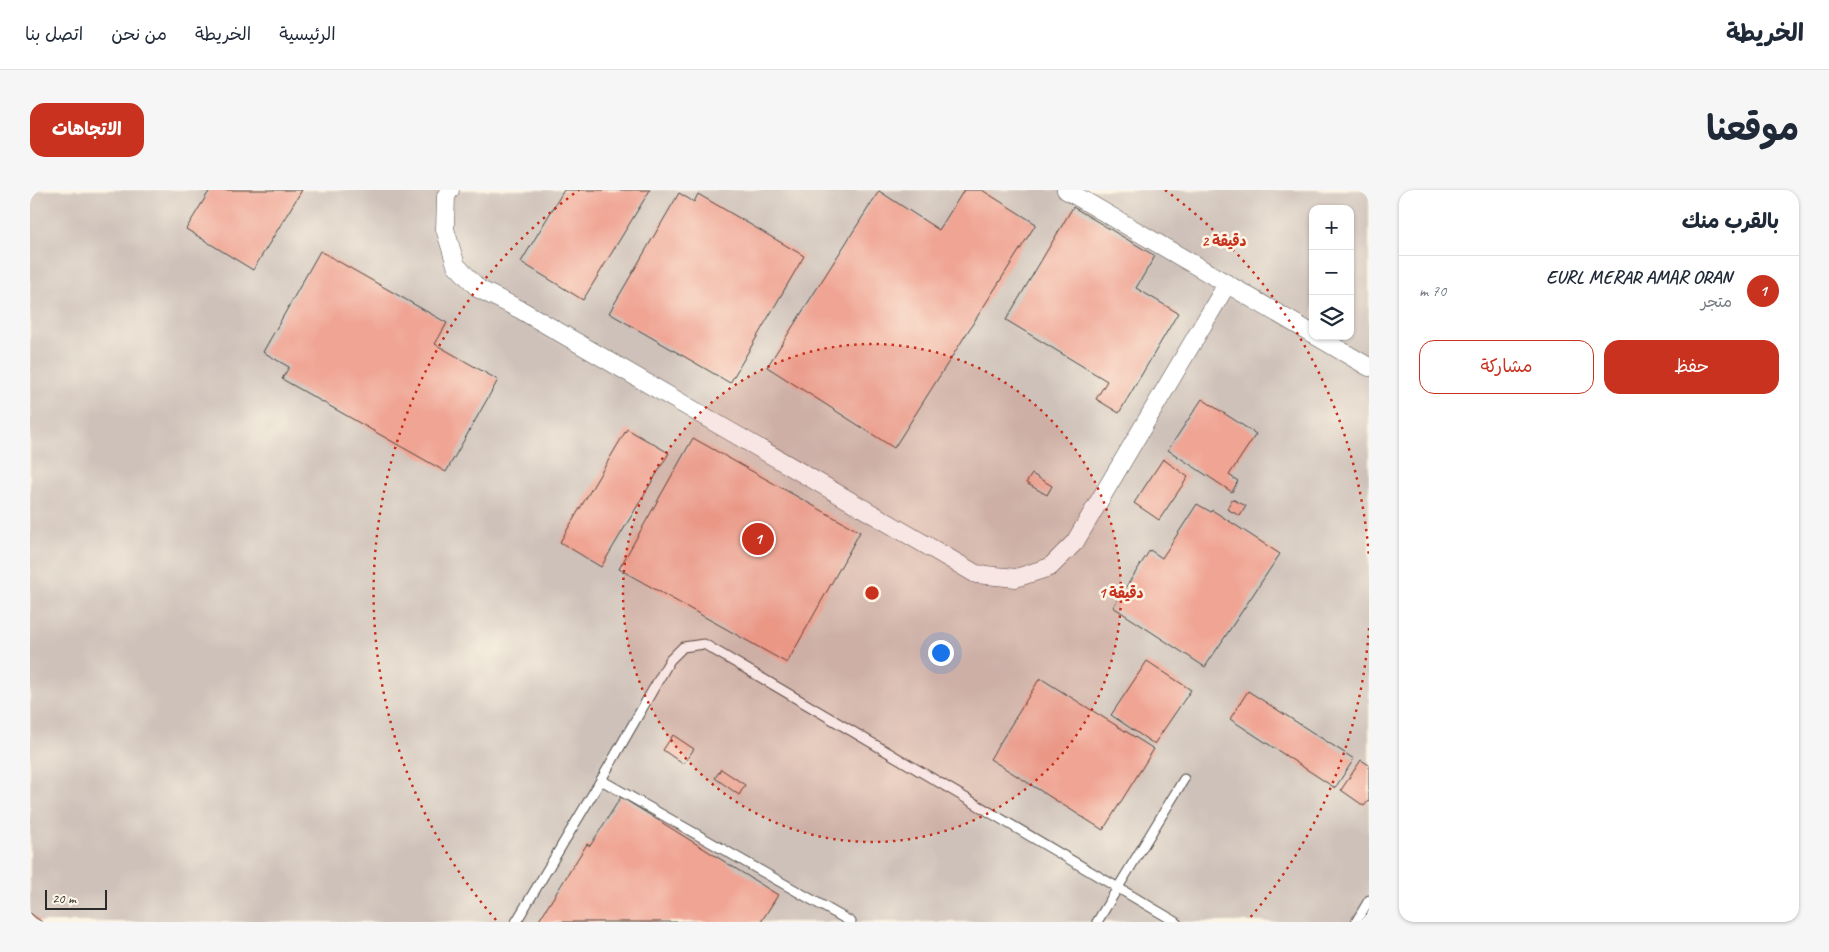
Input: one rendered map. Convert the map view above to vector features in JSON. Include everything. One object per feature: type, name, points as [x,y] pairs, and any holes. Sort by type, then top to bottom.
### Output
[{"type":"street","points":[[450,190],[446,196],[445,229],[456,265],[479,289],[521,310],[976,574],[1016,578],[1050,567],[1075,542],[1227,284]]},
{"type":"street","points":[[1066,190],[1309,332]]},
{"type":"street","points":[[1323,340],[1369,367]]},
{"type":"lane","points":[[516,922],[670,660],[683,647],[704,644],[1176,922]]},
{"type":"lane","points":[[1096,922],[1184,778]]},
{"type":"lane","points":[[601,780],[851,922]]},
{"type":"lane","points":[[1356,922],[1369,900]]},
{"type":"shaded area","points":[[30,190],[1369,190],[1369,922],[30,922]]},
{"type":"building","points":[[210,190],[302,190],[253,270],[186,229]]},
{"type":"building","points":[[564,190],[650,190],[583,300],[521,262]]},
{"type":"building","points":[[964,190],[982,190],[1036,224],[894,448],[767,367],[879,191],[939,230]]},
{"type":"building","points":[[679,193],[694,202],[698,194],[804,256],[730,383],[609,313]]},
{"type":"building","points":[[1073,207],[1155,256],[1136,288],[1178,313],[1119,413],[1096,399],[1107,381],[1006,320]]},
{"type":"building","points":[[320,251],[447,323],[435,344],[498,380],[446,472],[282,379],[289,367],[263,352]]},
{"type":"building","points":[[1202,399],[1256,434],[1229,475],[1238,481],[1232,492],[1168,450]]},
{"type":"building","points":[[627,429],[669,453],[601,567],[560,542]]},
{"type":"building","points":[[693,438],[860,532],[787,663],[619,569]]},
{"type":"building","points":[[1163,459],[1188,477],[1159,520],[1134,503]]},
{"type":"building","points":[[1032,474],[1052,486],[1047,495],[1026,483]]},
{"type":"building","points":[[1232,499],[1246,506],[1240,516],[1227,509]]},
{"type":"building","points":[[1197,504],[1211,512],[1212,510],[1280,554],[1205,667],[1113,607],[1150,550],[1162,558]]},
{"type":"building","points":[[1147,661],[1191,690],[1154,744],[1111,715]]},
{"type":"building","points":[[1040,678],[1154,749],[1103,830],[990,759]]},
{"type":"building","points":[[1248,691],[1354,759],[1335,788],[1230,719]]},
{"type":"building","points":[[673,735],[694,749],[683,764],[663,750]]},
{"type":"building","points":[[1361,760],[1369,765],[1369,800],[1364,806],[1341,790]]},
{"type":"building","points":[[721,769],[745,785],[739,795],[715,778]]},
{"type":"building","points":[[621,797],[778,895],[761,922],[538,922],[587,844],[590,846]]},
{"type":"building","points":[[30,913],[42,922],[30,922]]},
{"type":"place","name":"EURL MERAR AMAR ORAN","points":[[758,539]]}]
